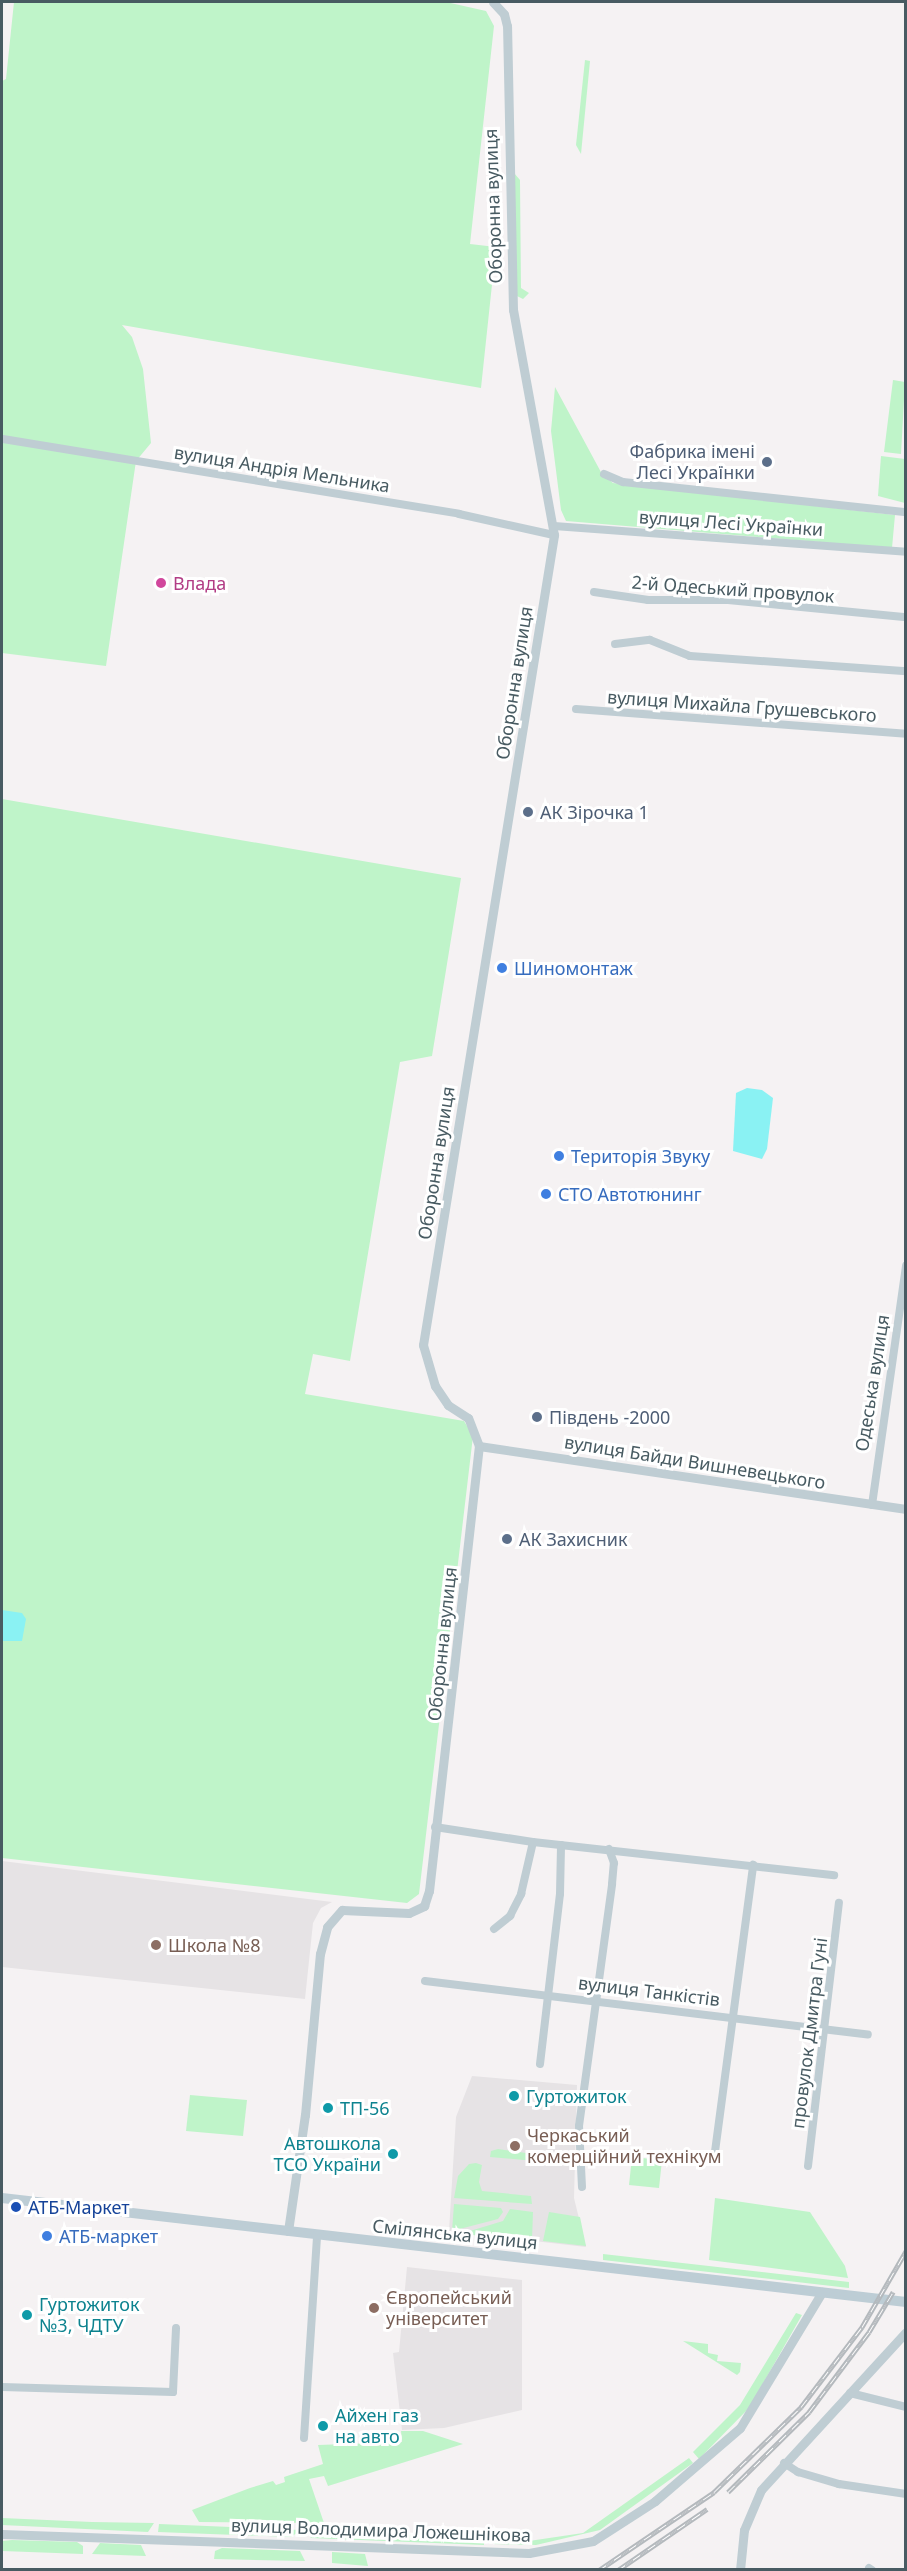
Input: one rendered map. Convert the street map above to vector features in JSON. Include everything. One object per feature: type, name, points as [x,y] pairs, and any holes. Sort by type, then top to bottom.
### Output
[{"type":"main road","name":"Смілянська вулиця","points":[[2,2198],[906,2302]]},
{"type":"street","name":"Оборонна вулиця","points":[[288,2231],[305,2115],[320,1954],[327,1927],[342,1911],[409,1913],[424,1906],[429,1891],[435,1827],[452,1713],[479,1446],[468,1418],[448,1405],[435,1386],[423,1345],[554,530],[513,310],[507,38],[504,14],[493,2]]},
{"type":"street","name":"вулиця Андрія Мельника","points":[[3,439],[554,530]]},
{"type":"street","name":"вулиця Лесі Українки","points":[[604,474],[623,482],[906,512]]},
{"type":"street","name":"вулиця Лесі Українки","points":[[554,530],[906,552]]},
{"type":"street","name":"2-й Одеський провулок","points":[[594,592],[648,600],[728,600],[906,618]]},
{"type":"street","points":[[615,644],[650,640],[690,656],[906,671]]},
{"type":"street","name":"вулиця Михайла Грушевського","points":[[576,709],[906,734]]},
{"type":"street","name":"Одеська вулиця","points":[[872,1505],[906,1265]]},
{"type":"street","name":"вулиця Байди Вишневецького","points":[[479,1446],[906,1509]]},
{"type":"street","points":[[435,1827],[533,1842],[834,1875]]},
{"type":"street","points":[[494,1929],[510,1916],[519,1900],[533,1842]]},
{"type":"street","points":[[540,2064],[560,1894],[561,1845]]},
{"type":"street","points":[[582,2187],[579,2126],[614,1863],[609,1849]]},
{"type":"street","points":[[714,2159],[753,1865]]},
{"type":"street","name":"провулок Дмитра Гуні","points":[[808,2166],[826,2029],[838,1903]]},
{"type":"street","name":"вулиця Танкістів","points":[[425,1981],[548,1993],[868,2035]]},
{"type":"street","points":[[304,2438],[317,2235]]},
{"type":"street","name":"вулиця Володимира Ложешнікова","points":[[2,2534],[490,2552],[543,2551],[585,2543],[606,2534],[655,2501],[740,2428],[822,2292]]},
{"type":"street","points":[[2,2386],[173,2392],[176,2328]]},
{"type":"street","points":[[740,2570],[750,2512],[761,2490],[906,2332]]},
{"type":"street","points":[[850,2393],[906,2407]]},
{"type":"street","points":[[784,2463],[798,2472],[845,2486],[906,2494]]},
{"type":"shaded area","name":"Школа №8","points":[[2,1861],[332,1902],[321,1908],[313,1923],[305,1999],[2,1967]]},
{"type":"shaded area","name":"Черкаський комерційний технікум","points":[[472,2076],[577,2085],[574,2198],[586,2247],[449,2231],[456,2117]]},
{"type":"shaded area","points":[[407,2267],[522,2280],[522,2410],[444,2428],[402,2430],[393,2353],[399,2352]]},
{"type":"green space","points":[[14,2],[446,2],[486,11],[494,26],[470,244],[496,247],[481,388],[122,325],[132,337],[143,369],[151,443],[136,461],[106,666],[2,653],[2,81],[6,79]]},
{"type":"green space","points":[[585,60],[590,61],[581,154],[576,145]]},
{"type":"green space","points":[[514,173],[520,180],[521,288],[529,293],[523,299],[517,296]]},
{"type":"green space","points":[[893,380],[905,382],[901,454],[884,452]]},
{"type":"green space","points":[[555,387],[602,474],[613,483],[895,515],[892,548],[566,521],[561,510],[551,431]]},
{"type":"green space","points":[[881,456],[905,459],[905,503],[878,496]]},
{"type":"green space","points":[[2,799],[461,878],[432,1056],[400,1062],[350,1361],[313,1354],[305,1394],[464,1421],[473,1436],[419,1894],[407,1903],[2,1858]]},
{"type":"green space","points":[[190,2095],[247,2100],[243,2136],[186,2131]]},
{"type":"green space","points":[[498,2149],[540,2155],[535,2161],[490,2157],[491,2151]]},
{"type":"green space","points":[[632,2157],[662,2160],[659,2188],[629,2185]]},
{"type":"green space","points":[[469,2164],[482,2165],[479,2182],[482,2191],[531,2196],[532,2204],[454,2198],[458,2176]]},
{"type":"green space","points":[[715,2198],[810,2212],[845,2266],[848,2278],[709,2260]]},
{"type":"green space","points":[[454,2204],[501,2208],[503,2212],[498,2219],[452,2231]]},
{"type":"green space","points":[[510,2209],[533,2212],[532,2240],[460,2234],[503,2221]]},
{"type":"green space","points":[[549,2212],[580,2217],[586,2246],[543,2241]]},
{"type":"green space","points":[[603,2254],[849,2282],[849,2288],[603,2260]]},
{"type":"green space","points":[[796,2313],[802,2315],[749,2408],[699,2459],[693,2452],[740,2405]]},
{"type":"green space","points":[[683,2341],[708,2344],[708,2353],[718,2355],[717,2361],[741,2363],[740,2372],[737,2375]]},
{"type":"green space","points":[[401,2431],[423,2431],[463,2444],[328,2486],[324,2476],[309,2479],[324,2523],[199,2522],[192,2510],[273,2481],[276,2485],[285,2482],[284,2477],[323,2464],[318,2445],[402,2442]]},
{"type":"green space","points":[[689,2458],[693,2463],[600,2530],[536,2545],[493,2544],[504,2537],[529,2541],[583,2533]]},
{"type":"green space","points":[[2,2518],[154,2523],[148,2532],[2,2525]]},
{"type":"green space","points":[[159,2524],[301,2530],[291,2537],[158,2532]]},
{"type":"green space","points":[[307,2530],[484,2538],[484,2545],[311,2538]]},
{"type":"green space","points":[[2,2541],[77,2542],[83,2546],[83,2554],[2,2551]]},
{"type":"green space","points":[[100,2543],[141,2545],[146,2556],[92,2554]]},
{"type":"green space","points":[[222,2548],[300,2551],[305,2561],[214,2559],[215,2551]]},
{"type":"green space","points":[[332,2552],[365,2554],[368,2566],[332,2563]]},
{"type":"water","points":[[747,1088],[762,1090],[773,1098],[767,1149],[762,1159],[733,1151],[736,1093]]},
{"type":"water","points":[[2,1610],[22,1613],[26,1619],[22,1641],[2,1641]]},
{"type":"railway","points":[[599,2570],[714,2492],[801,2407],[862,2327],[906,2251]]},
{"type":"railway","points":[[728,2492],[809,2412],[869,2332],[893,2292]]},
{"type":"railway","points":[[618,2570],[707,2509]]},
{"type":"place","name":"Фабрика імені Лесі Українки","points":[[767,462]]},
{"type":"place","name":"Влада","points":[[161,583]]},
{"type":"place","name":"АК Зірочка 1","points":[[528,812]]},
{"type":"place","name":"Шиномонтаж","points":[[502,968]]},
{"type":"place","name":"Територія Звуку","points":[[559,1156]]},
{"type":"place","name":"СТО Автотюнинг","points":[[546,1194]]},
{"type":"place","name":"Південь -2000","points":[[537,1417]]},
{"type":"place","name":"АК Захисник","points":[[507,1539]]},
{"type":"place","name":"Школа №8","points":[[156,1945]]},
{"type":"place","name":"Гуртожиток","points":[[514,2096]]},
{"type":"place","name":"ТП-56","points":[[328,2108]]},
{"type":"place","name":"Черкаський комерційний технікум","points":[[515,2146]]},
{"type":"place","name":"Автошкола ТСО України","points":[[393,2154]]},
{"type":"place","name":"АТБ-Маркет","points":[[16,2207]]},
{"type":"place","name":"АТБ-маркет","points":[[47,2236]]},
{"type":"place","name":"Європейський університет","points":[[374,2308]]},
{"type":"place","name":"Гуртожиток №3, ЧДТУ","points":[[27,2315]]},
{"type":"place","name":"Айхен газ на авто","points":[[323,2426]]}]
